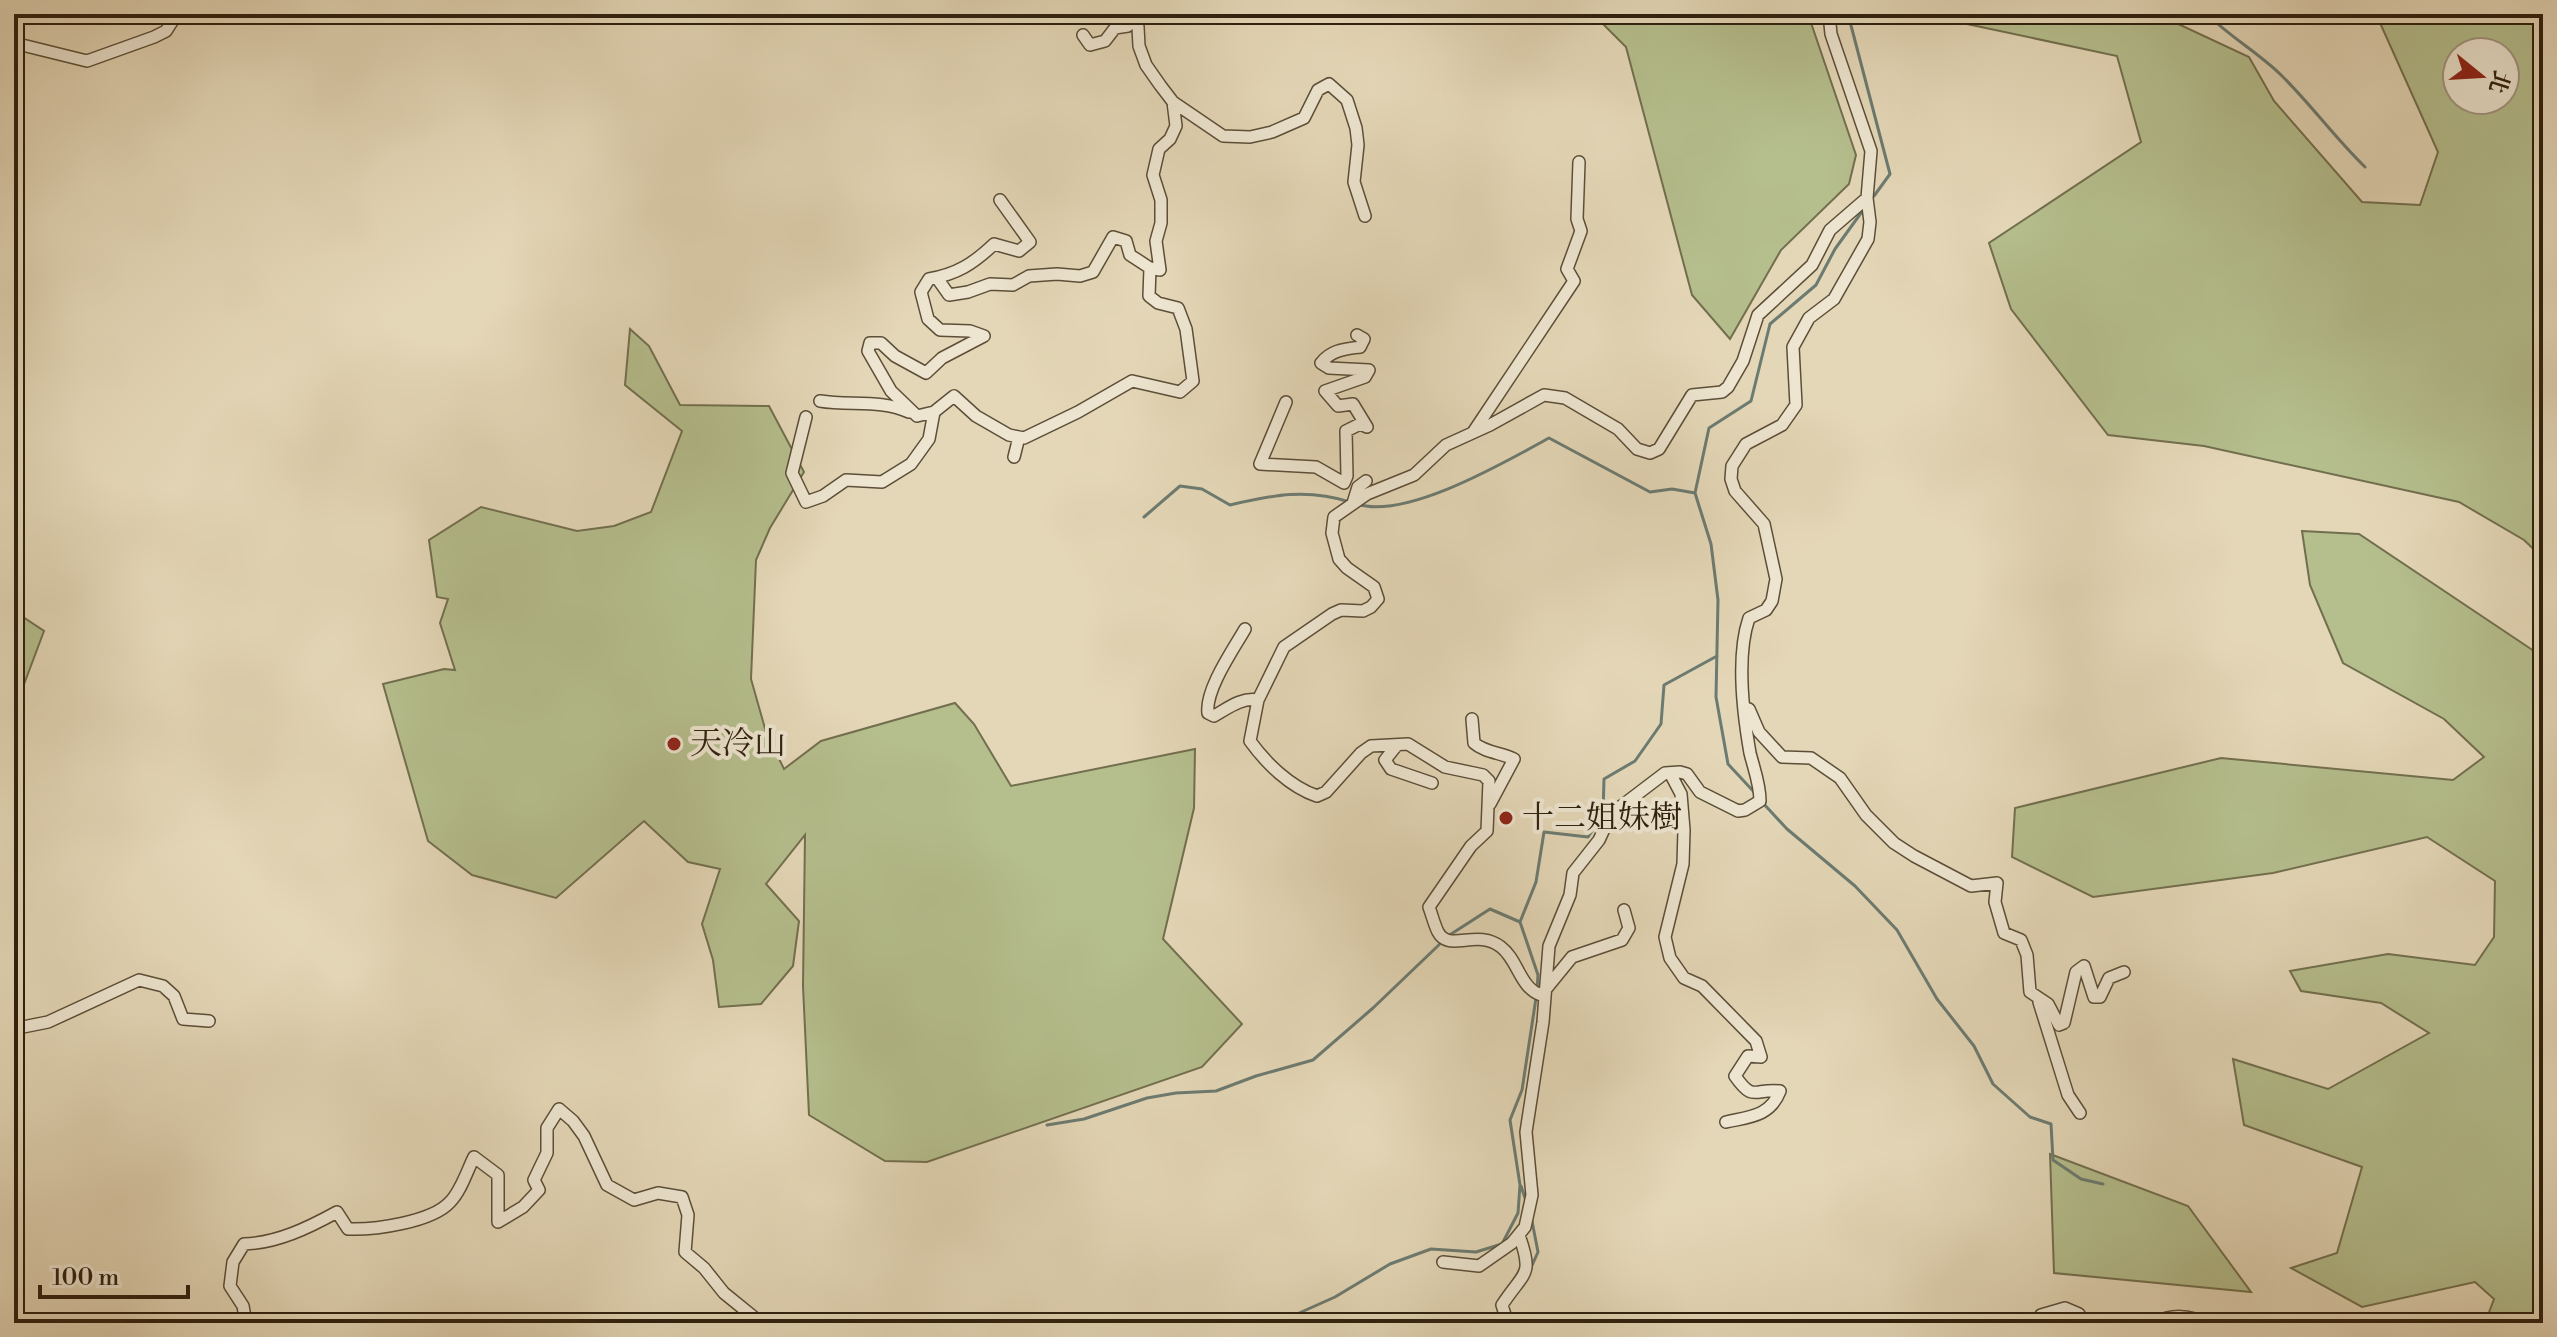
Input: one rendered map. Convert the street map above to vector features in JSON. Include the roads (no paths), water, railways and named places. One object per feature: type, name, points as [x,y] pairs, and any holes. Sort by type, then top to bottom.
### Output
[{"type":"street","points":[[14,43],[87,61],[166,31],[177,14]]},
{"type":"street","points":[[195,14],[205,14]]},
{"type":"street","points":[[1083,35],[1090,45],[1105,41],[1115,28],[1128,26],[1134,14]]},
{"type":"street","points":[[1134,14],[1139,46],[1146,65],[1173,102],[1223,136],[1250,137],[1272,132],[1304,118],[1318,90],[1329,84],[1347,100],[1356,128],[1358,145],[1354,182],[1365,216]]},
{"type":"street","points":[[1443,1262],[1479,1266],[1512,1243],[1525,1227],[1532,1195],[1526,1132],[1547,990],[1549,946],[1570,895],[1573,873],[1599,840],[1611,814],[1665,773],[1687,774],[1700,792],[1738,811],[1745,810],[1760,796],[1746,729],[1742,639],[1749,618],[1766,610],[1772,601],[1776,579],[1764,524],[1735,491],[1731,479],[1732,466],[1746,444],[1782,425],[1796,405],[1793,347],[1809,318],[1834,299],[1868,239],[1870,222],[1867,198],[1871,151],[1831,34],[1829,14]]},
{"type":"street","points":[[937,278],[949,295],[990,284],[1013,285],[1029,276],[1080,276],[1093,272],[1113,237],[1126,241],[1130,255],[1150,268],[1160,270],[1156,241],[1161,223],[1161,200],[1153,175],[1155,159],[1176,126],[1173,102]]},
{"type":"street","points":[[1474,432],[1574,281],[1567,269],[1581,231],[1577,219],[1579,162]]},
{"type":"street","points":[[1624,910],[1629,928],[1622,940],[1572,957],[1541,995],[1531,991],[1504,949],[1482,938],[1455,943],[1444,939],[1439,934],[1429,907],[1471,846],[1487,831],[1489,781],[1483,775],[1445,767],[1408,744],[1371,746],[1326,792],[1317,796],[1304,792],[1263,758],[1250,741],[1258,700],[1284,647],[1332,614],[1341,610],[1363,611],[1378,599],[1374,587],[1339,559],[1332,523],[1334,517],[1367,494],[1414,475],[1446,445],[1544,395],[1565,398],[1618,429],[1637,449],[1650,453],[1659,449],[1692,395],[1722,392],[1728,387],[1743,361],[1758,315],[1812,265],[1830,230],[1867,198]]},
{"type":"street","points":[[917,416],[891,391],[868,351],[870,343],[877,341],[895,356],[926,373],[942,358],[984,336],[970,331],[940,330],[928,319],[921,292],[929,279],[951,275],[973,264],[994,244],[1019,251],[1030,242],[1000,200]]},
{"type":"street","points":[[820,401],[846,405],[885,403],[917,416],[934,412],[954,396],[976,416],[1009,435],[1024,438],[1132,381],[1180,392],[1193,381],[1182,319],[1178,308],[1158,303],[1149,296],[1150,268]]},
{"type":"street","points":[[1344,483],[1347,476],[1346,431],[1360,424],[1367,427],[1353,404],[1338,406],[1325,391],[1365,377],[1369,370],[1329,368],[1321,363],[1326,356],[1338,350],[1360,347],[1364,339],[1357,335]]},
{"type":"street","points":[[1286,402],[1260,464],[1316,467],[1344,483],[1353,503]]},
{"type":"street","points":[[806,417],[792,473],[806,502],[823,496],[846,480],[882,482],[911,464],[929,439],[934,412]]},
{"type":"street","points":[[1014,457],[1019,437]]},
{"type":"street","points":[[1353,503],[1358,487],[1366,481]]},
{"type":"street","points":[[1245,629],[1214,686],[1207,705],[1208,713],[1214,716],[1238,703],[1258,700]]},
{"type":"street","points":[[1745,699],[1759,732],[1782,757],[1811,758],[1840,778],[1866,815],[1894,843],[1971,886],[1997,883],[1995,902],[2004,933],[2021,940],[2027,955],[2030,992],[2042,1006],[2068,1095],[2080,1113]]},
{"type":"street","points":[[1472,719],[1474,743],[1480,749],[1514,759],[1488,808]]},
{"type":"street","points":[[1397,745],[1385,760],[1391,769],[1432,783]]},
{"type":"street","points":[[1670,773],[1681,794],[1684,830],[1683,864],[1665,937],[1670,958],[1684,978],[1702,986],[1756,1041],[1761,1057],[1748,1056],[1735,1076],[1744,1090],[1757,1094],[1780,1091],[1777,1099],[1755,1118],[1726,1122]]},
{"type":"street","points":[[2030,992],[2048,1004],[2059,1025],[2064,1023],[2076,972],[2084,966],[2094,997],[2100,997],[2109,978],[2124,972]]},
{"type":"street","points":[[14,1039],[18,1028],[48,1022],[139,980],[163,986],[174,996],[183,1019],[209,1021]]},
{"type":"street","points":[[246,1323],[243,1306],[230,1286],[233,1262],[244,1244],[307,1228],[337,1212],[348,1229],[364,1230],[435,1215],[452,1201],[474,1157],[498,1175],[498,1222],[523,1207],[539,1190],[534,1180],[547,1153],[547,1128],[559,1109],[584,1136],[607,1185],[634,1200],[658,1193],[682,1197],[688,1215],[685,1252],[704,1268],[724,1293],[761,1323]]},
{"type":"street","points":[[1512,1323],[1506,1318],[1502,1305],[1523,1277],[1528,1260],[1519,1235]]},
{"type":"street","points":[[2045,1302],[2033,1320],[2037,1323],[2041,1315],[2065,1308],[2079,1314],[2084,1323],[2096,1319],[2099,1323]]},
{"type":"street","points":[[2155,1323],[2169,1316],[2195,1318],[2208,1323]]},
{"type":"waterway","points":[[1848,14],[1890,174],[1874,196]]},
{"type":"waterway","points":[[2207,14],[2280,74],[2365,167]]},
{"type":"waterway","points":[[1755,793],[1728,764],[1716,697],[1718,600],[1711,544],[1695,493],[1709,428],[1751,401],[1770,324],[1816,285],[1835,249],[1861,213]]},
{"type":"waterway","points":[[1357,504],[1378,507],[1428,496],[1482,474],[1549,438],[1650,492],[1672,489],[1695,493]]},
{"type":"waterway","points":[[1144,517],[1180,486],[1202,489],[1230,505],[1290,494],[1319,495],[1350,502]]},
{"type":"waterway","points":[[1448,936],[1490,909],[1520,922],[1536,882],[1544,832],[1588,837],[1603,814],[1604,779],[1635,761],[1661,724],[1664,685],[1717,656]]},
{"type":"waterway","points":[[1762,802],[1787,829],[1855,886],[1897,930],[1937,999],[1974,1046],[1993,1084],[2030,1117],[2051,1124],[2053,1160],[2081,1179],[2103,1184]]},
{"type":"waterway","points":[[1520,922],[1538,975],[1537,990]]},
{"type":"waterway","points":[[1047,1125],[1084,1119],[1147,1098],[1216,1091],[1313,1060],[1443,941]]},
{"type":"waterway","points":[[1284,1323],[1288,1318],[1335,1297],[1390,1264],[1431,1249],[1476,1252],[1502,1244],[1518,1213],[1520,1185],[1510,1120],[1522,1090],[1536,998]]},
{"type":"waterway","points":[[1521,1186],[1526,1201]]},
{"type":"waterway","points":[[1530,1270],[1538,1252],[1531,1216]]},
{"type":"place","name":"天冷山","points":[[674,744]]},
{"type":"place","name":"十二姐妹樹","points":[[1506,818]]}]
